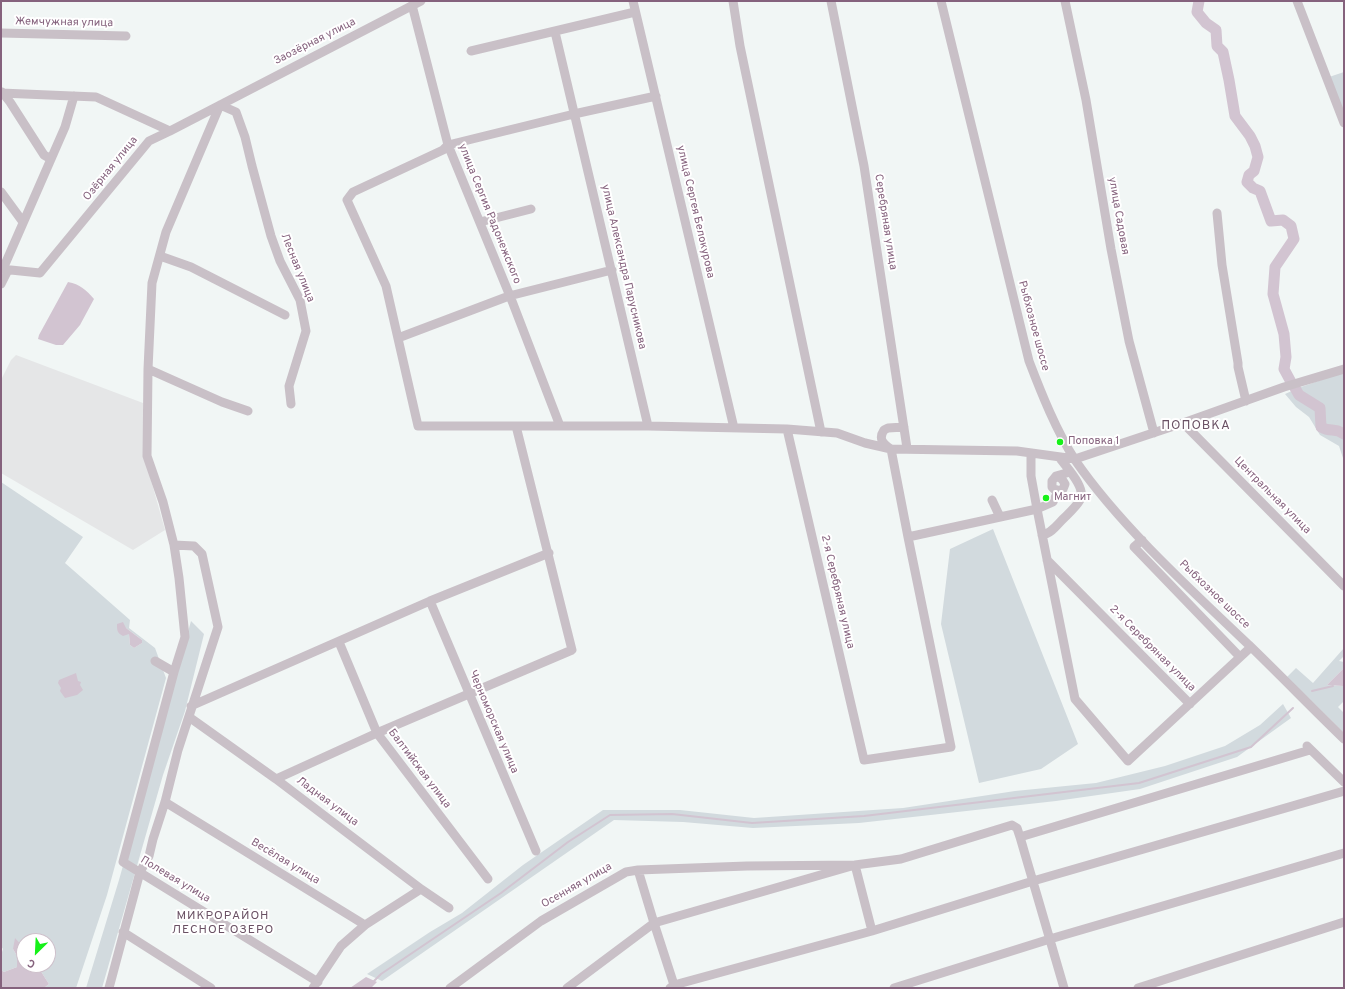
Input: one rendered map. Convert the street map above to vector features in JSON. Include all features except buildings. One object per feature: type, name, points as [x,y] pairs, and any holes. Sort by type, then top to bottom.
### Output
[{"type":"street","name":"Заозёрная улица","points":[[220,105],[421,1]]},
{"type":"street","name":"улица Сергея Белокурова","points":[[633,1],[734,428]]},
{"type":"street","points":[[733,1],[740,46],[821,432]]},
{"type":"street","name":"Серебряная улица","points":[[831,1],[864,166],[907,448]]},
{"type":"street","name":"Рыбхозное шоссе","points":[[941,1],[1029,361],[1039,388],[1065,442],[1100,494],[1142,540],[1200,600],[1251,647],[1344,739]]},
{"type":"street","name":"улица Садовая","points":[[1065,1],[1086,100],[1111,249],[1129,341],[1154,433]]},
{"type":"street","points":[[1297,1],[1344,123]]},
{"type":"street","name":"улица Сергия Радонежского","points":[[412,5],[448,145],[480,222],[560,426]]},
{"type":"street","points":[[471,51],[635,12]]},
{"type":"street","points":[[555,32],[574,114]]},
{"type":"street","name":"Жемчужная улица","points":[[1,33],[126,36]]},
{"type":"street","points":[[1,92],[96,97],[170,131]]},
{"type":"street","points":[[1,92],[10,102],[44,155],[51,159]]},
{"type":"street","points":[[1,284],[4,270],[23,222],[65,127],[74,96]]},
{"type":"street","points":[[656,96],[574,114],[448,145],[443,150],[353,192],[347,200],[386,286],[418,426],[648,426],[787,429],[837,433],[865,443],[891,449],[907,448],[1017,451],[1075,459],[1284,387],[1344,369]]},
{"type":"street","points":[[155,661],[174,672],[185,637],[174,545],[163,502],[147,456],[148,369],[152,283],[166,232],[220,105]]},
{"type":"street","name":"Озёрная улица","points":[[4,270],[40,273],[148,141],[220,105]]},
{"type":"street","name":"Лесная улица","points":[[220,105],[236,112],[246,137],[252,166],[271,236],[280,261],[300,300],[306,330],[289,386],[291,404]]},
{"type":"street","name":"улица Александра Парусникова","points":[[574,114],[648,426]]},
{"type":"street","points":[[1,192],[23,222]]},
{"type":"street","points":[[480,222],[531,209]]},
{"type":"street","points":[[1217,213],[1222,265],[1238,367],[1246,400]]},
{"type":"street","points":[[160,256],[191,267],[285,315]]},
{"type":"street","points":[[398,338],[509,296],[612,270]]},
{"type":"street","points":[[148,369],[222,402],[248,411]]},
{"type":"street","name":"Центральная улица","points":[[1183,423],[1344,586]]},
{"type":"street","points":[[276,780],[377,733],[572,650],[549,553],[516,426]]},
{"type":"street","points":[[904,427],[888,428],[884,430],[881,439],[882,442],[891,449],[908,537],[1037,509],[1053,502],[1058,491],[1054,489],[1052,484],[1056,476],[1070,472]]},
{"type":"street","name":"2-я Серебряная улица","points":[[787,429],[864,760],[951,747],[908,537]]},
{"type":"street","name":"2-я Серебряная улица","points":[[1031,453],[1031,476],[1075,699],[1128,761],[1251,647]]},
{"type":"street","points":[[1042,535],[1050,533],[1081,499],[1082,492],[1080,486],[1059,457]]},
{"type":"street","points":[[992,500],[1000,517]]},
{"type":"street","points":[[1142,540],[1134,547],[1240,657]]},
{"type":"street","points":[[109,988],[140,872],[149,856],[191,706],[218,627],[202,554],[194,546],[174,545]]},
{"type":"street","points":[[191,706],[430,601],[549,553]]},
{"type":"street","name":"2-я Серебряная улица","points":[[1047,560],[1190,704]]},
{"type":"street","name":"Черноморская улица","points":[[430,601],[536,851]]},
{"type":"street","name":"Балтийская улица","points":[[339,642],[377,733],[488,879]]},
{"type":"street","name":"Полевая улица","points":[[174,672],[123,862],[315,985]]},
{"type":"street","name":"Ладная улица","points":[[189,717],[276,780],[421,889],[449,908]]},
{"type":"street","points":[[1020,837],[1309,748],[1344,782]]},
{"type":"street","points":[[638,870],[673,987],[872,931],[1033,881],[1344,791]]},
{"type":"street","name":"Весёлая улица","points":[[165,802],[365,925]]},
{"type":"street","points":[[567,988],[654,922],[855,864],[901,859],[1012,825],[1017,828],[1020,837],[1064,988]]},
{"type":"street","points":[[894,988],[1050,939],[1344,853]]},
{"type":"street","points":[[855,864],[872,931]]},
{"type":"street","name":"Осенняя улица","points":[[450,988],[541,921],[626,872],[638,870],[747,866],[855,864]]},
{"type":"street","points":[[315,985],[341,946],[365,925],[421,889]]},
{"type":"street","points":[[1138,988],[1344,922]]},
{"type":"street","points":[[123,932],[211,988]]},
{"type":"shaded area","points":[[1344,72],[1344,116],[1329,77]]},
{"type":"shaded area","points":[[68,282],[76,284],[94,299],[80,325],[63,345],[56,345],[38,339],[39,335]]},
{"type":"shaded area","points":[[16,355],[143,403],[145,459],[165,530],[133,550],[1,473],[1,380],[11,360]]},
{"type":"shaded area","points":[[1344,372],[1344,461],[1339,446],[1320,435],[1309,417],[1296,407],[1285,394]]},
{"type":"shaded area","points":[[1,482],[83,537],[65,563],[130,620],[129,628],[155,648],[166,678],[107,895],[76,988],[44,988],[49,984],[42,973],[56,973],[56,933],[16,933],[16,948],[13,949],[16,954],[16,967],[4,972],[1,970],[1,955],[3,949],[1,946]],"holes":[[[126,628],[142,640],[142,643],[134,648],[130,645],[129,634]]]},
{"type":"shaded area","points":[[993,529],[1078,744],[1041,769],[979,783],[941,624],[950,549]]},
{"type":"shaded area","points":[[191,621],[204,634],[185,711],[163,775],[102,988],[86,988],[119,880]]},
{"type":"shaded area","points":[[123,622],[126,628],[142,640],[142,643],[134,648],[130,645],[129,634],[123,636],[118,632],[117,624]]},
{"type":"shaded area","points":[[1344,648],[1344,657],[1339,661],[1344,662],[1344,668],[1327,685],[1342,686],[1344,684],[1344,701],[1338,707],[1344,713],[1344,733],[1287,677],[1296,668],[1313,683]]},
{"type":"shaded area","points":[[1344,668],[1343,686],[1327,685]]},
{"type":"shaded area","points":[[76,673],[83,690],[77,695],[65,698],[60,691],[61,688],[58,683],[59,680]]},
{"type":"shaded area","points":[[1283,704],[1291,718],[1237,757],[1140,789],[1056,801],[859,823],[753,828],[683,822],[614,820],[382,981],[367,974],[430,932],[462,913],[523,865],[603,810],[680,810],[754,818],[903,808],[1015,791],[1096,783],[1165,766],[1225,746],[1260,725]]},
{"type":"shaded area","points":[[15,938],[16,954],[13,949]]},
{"type":"shaded area","points":[[16,967],[16,973],[42,973],[49,984],[44,988],[1,988],[1,970],[4,972]]},
{"type":"shaded area","points":[[366,977],[377,982],[371,988],[350,988]]},
{"type":"waterway","points":[[1199,1],[1197,12],[1206,23],[1216,30],[1217,46],[1223,52],[1235,116],[1250,136],[1258,157],[1254,171],[1249,175],[1247,182],[1253,188],[1260,191],[1271,221],[1283,220],[1291,226],[1294,239],[1275,267],[1273,294],[1284,334],[1286,357],[1284,369],[1291,382]]},
{"type":"waterway","points":[[1295,388],[1299,395],[1320,408],[1321,427],[1344,434]]},
{"type":"waterway","points":[[1312,691],[1333,686]]},
{"type":"waterway","points":[[374,981],[381,974],[501,893],[568,842],[610,815],[672,814],[752,823],[864,816],[1139,783],[1251,747],[1293,708]]},
{"type":"place","name":"Поповка 1","points":[[1060,442]]},
{"type":"place","name":"Магнит","points":[[1046,498]]},
{"type":"district","name":"ПОПОВКА","points":[[1196,426]]},
{"type":"district","name":"МИКРОРАЙОН ЛЕСНОЕ ОЗЕРО","points":[[223,924]]}]
